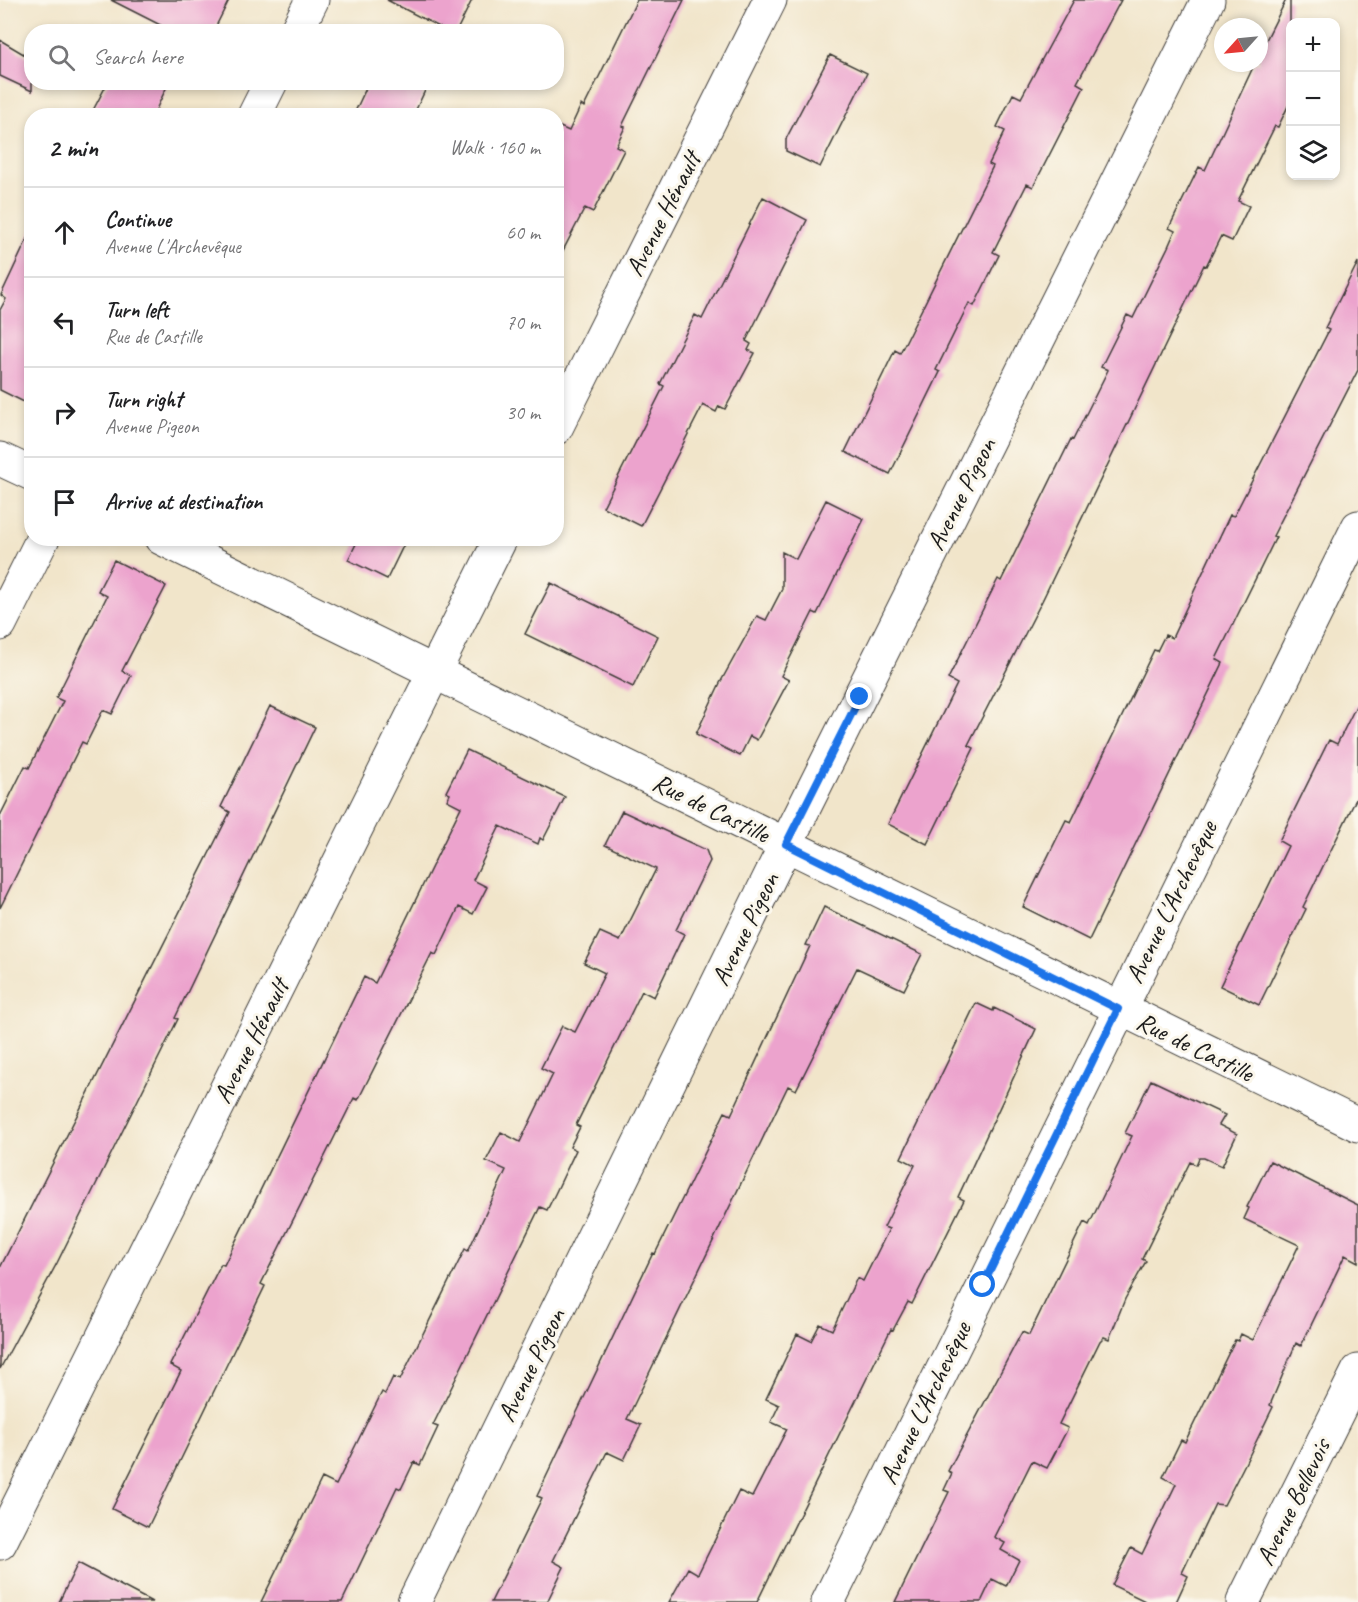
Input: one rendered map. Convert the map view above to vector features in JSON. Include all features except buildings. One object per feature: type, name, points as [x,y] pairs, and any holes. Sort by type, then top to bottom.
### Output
[{"type":"street","points":[[300,24],[312,0]]},
{"type":"street","name":"Avenue Hénault","points":[[564,412],[770,0]]},
{"type":"street","name":"Avenue Pigeon","points":[[414,1602],[786,844],[1208,0]]},
{"type":"street","points":[[258,108],[267,90]]},
{"type":"street","points":[[0,459],[24,470]]},
{"type":"street","name":"Avenue L'Archevêque","points":[[828,1602],[1118,1009],[1358,527]]},
{"type":"street","points":[[0,624],[39,546]]},
{"type":"street","name":"Rue de Castille","points":[[177,546],[1358,1125]]},
{"type":"street","name":"Avenue Hénault","points":[[0,1543],[497,546]]},
{"type":"street","name":"Avenue Bellevois","points":[[1243,1602],[1358,1371]]},
{"type":"route","points":[[860,697],[786,844],[1118,1009],[983,1285]]}]
